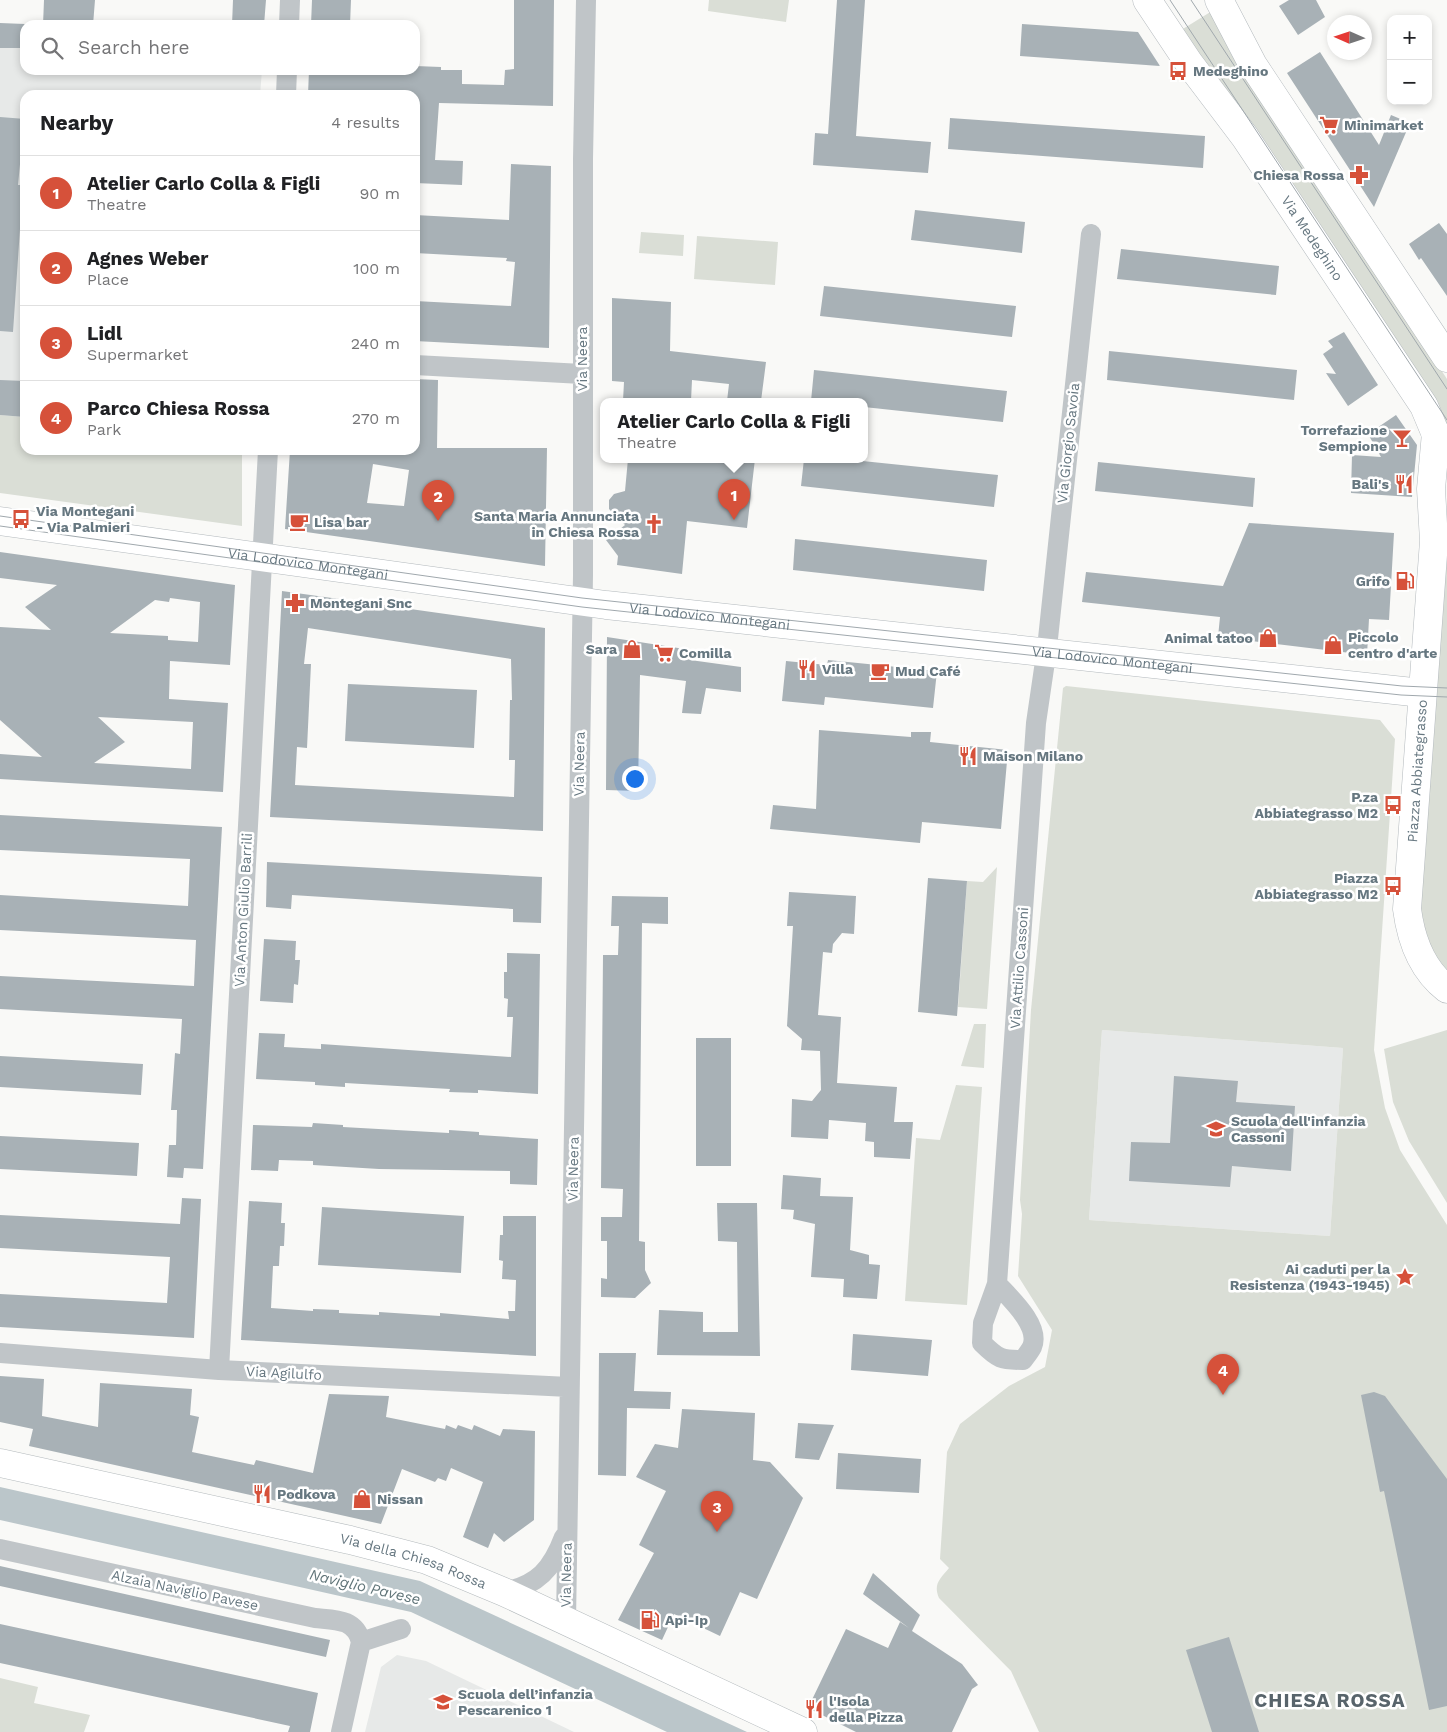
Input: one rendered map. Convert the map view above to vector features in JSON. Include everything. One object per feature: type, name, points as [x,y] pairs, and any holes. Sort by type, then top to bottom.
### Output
[{"type":"street","points":[[289,20],[290,0]]},
{"type":"street","name":"Via Neera","points":[[566,1621],[582,602],[582,374],[586,0]]},
{"type":"street","name":"Via Medeghino","points":[[1148,0],[1189,63],[1245,137],[1424,406],[1436,433]]},
{"type":"street","points":[[1220,0],[1253,65],[1447,358]]},
{"type":"street","points":[[286,90],[287,75]]},
{"type":"street","name":"Via Giorgio Savoia","points":[[1046,652],[1090,234]]},
{"type":"street","points":[[420,365],[582,374]]},
{"type":"street","points":[[1436,433],[1447,462]]},
{"type":"street","name":"Piazza Abbiategrasso","points":[[1436,433],[1431,489],[1434,541],[1406,909],[1414,945],[1423,962],[1447,989]]},
{"type":"street","name":"Via Anton Giulio Barrili","points":[[219,1370],[268,455]]},
{"type":"street","name":"Piazza Abbiategrasso","points":[[1434,541],[1447,516]]},
{"type":"street","name":"Via Lodovico Montegani","points":[[0,521],[582,602],[1422,693]]},
{"type":"street","name":"Via Attilio Cassoni","points":[[997,1284],[1036,723],[1046,652]]},
{"type":"street","name":"Via Agilulfo","points":[[0,1353],[219,1370],[569,1387]]},
{"type":"street","name":"Via della Chiesa Rossa","points":[[0,1463],[389,1549],[427,1560],[504,1592],[803,1732]]},
{"type":"street","name":"Via Neera","points":[[504,1592],[529,1585],[546,1570],[556,1556],[567,1528]]},
{"type":"street","name":"Alzaia Naviglio Pavese","points":[[0,1549],[315,1618],[337,1619],[355,1630],[361,1642]]},
{"type":"street","points":[[341,1732],[361,1642],[401,1629]]},
{"type":"shaded area","points":[[709,0],[789,0],[786,22],[708,11]]},
{"type":"shaded area","points":[[1212,11],[1246,73],[1447,379],[1447,435],[1178,32]]},
{"type":"shaded area","points":[[0,48],[20,48],[20,75],[262,75],[260,90],[20,90],[20,417],[0,415]]},
{"type":"shaded area","points":[[641,232],[684,235],[683,256],[639,253]]},
{"type":"shaded area","points":[[697,236],[778,242],[775,285],[694,279]]},
{"type":"shaded area","points":[[0,415],[20,417],[20,455],[242,455],[242,526],[0,493]]},
{"type":"shaded area","points":[[1447,537],[1447,974],[1438,963],[1418,925]]},
{"type":"shaded area","points":[[1066,686],[1380,720],[1395,739],[1374,1050],[1385,1108],[1400,1150],[1447,1225],[1447,1732],[1039,1732],[1011,1671],[939,1598],[937,1593],[937,1585],[949,1568],[940,1559],[947,1452],[960,1424],[1009,1386],[1045,1367],[1052,1330],[1018,1276],[1022,1214],[1020,1200],[1031,1010],[1063,688]],"holes":[[[1102,1030],[1343,1048],[1330,1236],[1089,1220]]]},
{"type":"shaded area","points":[[997,867],[987,1009],[958,1007],[967,881],[983,882]]},
{"type":"shaded area","points":[[974,1024],[986,1024],[984,1068],[961,1066]]},
{"type":"shaded area","name":"Scuola dell'infanzia Cassoni","points":[[1102,1030],[1343,1048],[1330,1236],[1089,1220]]},
{"type":"shaded area","points":[[1447,1030],[1447,1203],[1409,1141],[1393,1102],[1384,1049]]},
{"type":"shaded area","points":[[956,1085],[982,1087],[967,1305],[905,1301],[916,1138],[940,1140]]},
{"type":"shaded area","name":"Scuola dell’infanzia Pescarenico 1","points":[[397,1655],[426,1661],[574,1732],[365,1732],[381,1667]]},
{"type":"shaded area","points":[[0,1678],[38,1687],[34,1703],[90,1715],[84,1732],[0,1732]]},
{"type":"water","name":"Naviglio Pavese","points":[[0,1487],[420,1581],[747,1732],[667,1732],[411,1612],[0,1520]]},
{"type":"building","points":[[44,0],[95,0],[93,20],[43,20]]},
{"type":"building","points":[[233,0],[266,0],[264,20],[232,20]]},
{"type":"building","points":[[312,0],[351,0],[350,20],[311,20]]},
{"type":"building","points":[[514,0],[554,0],[553,106],[439,103],[435,160],[463,161],[462,185],[420,183],[420,90],[308,90],[309,75],[420,75],[420,66],[441,67],[441,70],[462,70],[462,84],[504,85],[505,70],[514,69]]},
{"type":"building","points":[[837,0],[865,0],[856,136],[931,142],[928,173],[813,165],[815,133],[828,134]]},
{"type":"building","points":[[1289,0],[1316,0],[1325,17],[1298,35],[1279,6]]},
{"type":"building","points":[[0,23],[20,24],[20,48],[0,48]]},
{"type":"building","points":[[1022,24],[1138,32],[1160,66],[1020,56]]},
{"type":"building","points":[[1320,52],[1379,145],[1391,115],[1410,123],[1374,207],[1287,73]]},
{"type":"building","points":[[0,117],[20,119],[18,185],[20,185],[20,229],[13,332],[0,331]]},
{"type":"building","points":[[950,118],[1205,136],[1203,168],[948,149]]},
{"type":"building","points":[[511,164],[551,166],[549,348],[420,341],[420,301],[511,306],[515,262],[506,261],[507,258],[420,253],[420,215],[509,220]]},
{"type":"building","points":[[915,210],[1025,222],[1022,253],[911,240]]},
{"type":"building","points":[[1439,223],[1447,234],[1447,296],[1409,244]]},
{"type":"building","points":[[1121,249],[1279,266],[1276,295],[1117,279]]},
{"type":"building","points":[[824,286],[1016,306],[1012,337],[820,316]]},
{"type":"building","points":[[612,298],[671,302],[670,351],[766,362],[761,398],[727,398],[729,384],[692,380],[691,398],[623,398],[624,382],[612,381]]},
{"type":"building","points":[[1344,332],[1378,385],[1348,406],[1326,373],[1336,374],[1323,354],[1333,347],[1328,341]]},
{"type":"building","points":[[1109,351],[1297,370],[1294,400],[1107,380]]},
{"type":"building","points":[[814,370],[1007,391],[1003,422],[868,407],[868,398],[811,398]]},
{"type":"building","points":[[420,379],[438,380],[437,448],[547,448],[545,566],[285,529],[290,455],[420,455]],"holes":[[[373,464],[409,470],[404,506],[367,503]]]},
{"type":"building","points":[[0,380],[20,381],[20,417],[0,415]]},
{"type":"building","points":[[1396,415],[1417,445],[1412,497],[1351,493],[1352,455],[1381,457],[1368,434]]},
{"type":"building","points":[[868,462],[998,475],[994,507],[801,486],[804,463]]},
{"type":"building","points":[[1098,462],[1255,478],[1253,507],[1095,491]]},
{"type":"building","name":"Santa Maria Annunciata in Chiesa Rossa","points":[[628,463],[755,463],[747,528],[687,521],[682,574],[617,565],[618,556],[606,540],[625,525],[609,509],[609,500],[614,494],[625,491]]},
{"type":"building","points":[[1249,523],[1394,533],[1389,620],[1369,619],[1367,655],[1218,637],[1220,617],[1082,602],[1086,572],[1223,586]]},
{"type":"building","points":[[795,539],[987,560],[984,591],[793,570]]},
{"type":"building","points":[[0,552],[235,585],[230,665],[170,661],[169,699],[228,703],[223,792],[0,779],[0,754],[42,757],[0,720],[0,627],[51,630],[25,607],[57,585],[0,578]],"holes":[[[170,598],[200,602],[198,642],[168,640],[168,636],[110,633],[155,600],[169,602]],[[98,717],[193,722],[191,769],[94,763],[125,742]]]},
{"type":"building","points":[[282,591],[545,628],[543,831],[270,817]],"holes":[[[308,628],[511,659],[512,700],[510,700],[509,760],[515,760],[514,797],[295,785],[297,747],[307,748],[311,664],[304,664]]]},
{"type":"building","points":[[607,637],[691,650],[690,660],[741,667],[741,692],[706,688],[701,714],[682,713],[686,681],[640,675],[638,791],[606,790]]},
{"type":"building","points":[[828,660],[937,671],[933,708],[825,697],[824,705],[782,701],[786,661],[827,665]]},
{"type":"building","points":[[348,684],[477,690],[474,748],[345,741]]},
{"type":"building","points":[[819,730],[911,737],[911,732],[931,732],[930,742],[1008,750],[1001,829],[922,822],[920,843],[770,829],[773,805],[816,809]]},
{"type":"building","points":[[0,815],[222,827],[203,1169],[184,1168],[183,1178],[167,1177],[169,1145],[176,1145],[177,1110],[171,1110],[175,1053],[180,1054],[182,1019],[0,1009],[0,976],[194,986],[196,940],[0,930],[0,895],[188,906],[190,859],[0,850]]},
{"type":"building","points":[[267,862],[542,877],[541,923],[513,922],[513,909],[292,895],[291,909],[266,907]]},
{"type":"building","points":[[928,878],[967,881],[957,1016],[918,1012]]},
{"type":"building","points":[[789,892],[856,896],[854,934],[842,933],[833,944],[832,953],[823,952],[818,1015],[841,1017],[837,1083],[897,1087],[894,1122],[913,1122],[910,1159],[874,1157],[874,1142],[865,1141],[866,1123],[829,1120],[828,1139],[791,1137],[792,1099],[812,1101],[821,1090],[820,1051],[801,1050],[802,1039],[787,1026],[793,926],[787,926]]},
{"type":"building","points":[[612,896],[668,897],[668,924],[642,923],[639,1241],[645,1242],[645,1270],[651,1283],[635,1298],[601,1297],[601,1278],[607,1279],[607,1241],[601,1241],[601,1217],[622,1217],[623,1189],[601,1188],[603,955],[618,955],[619,926],[611,926]]},
{"type":"building","points":[[264,939],[296,941],[295,960],[300,960],[298,985],[294,984],[293,1003],[260,1001]]},
{"type":"building","points":[[507,953],[540,954],[538,1094],[478,1090],[478,1093],[449,1092],[450,1089],[345,1083],[345,1087],[315,1085],[315,1082],[256,1079],[259,1033],[285,1034],[284,1047],[321,1049],[321,1044],[511,1057],[513,1017],[507,1017],[508,999],[504,998],[504,972],[507,972]]},
{"type":"building","points":[[696,1038],[731,1038],[731,1166],[696,1166]]},
{"type":"building","points":[[0,1056],[143,1064],[141,1095],[0,1087]]},
{"type":"building","points":[[1174,1076],[1238,1081],[1236,1102],[1295,1106],[1291,1171],[1232,1166],[1230,1187],[1129,1181],[1131,1142],[1170,1143]]},
{"type":"building","points":[[313,1123],[343,1125],[343,1127],[449,1133],[449,1130],[479,1132],[479,1135],[538,1139],[537,1185],[510,1184],[510,1171],[379,1169],[313,1165],[313,1161],[279,1160],[278,1171],[251,1170],[253,1125],[312,1127]]},
{"type":"building","points":[[0,1136],[139,1143],[137,1176],[0,1169]]},
{"type":"building","points":[[783,1175],[821,1178],[820,1196],[853,1197],[850,1250],[869,1255],[869,1264],[880,1265],[877,1299],[843,1297],[844,1279],[811,1277],[815,1224],[793,1219],[794,1210],[781,1209]]},
{"type":"building","points":[[182,1198],[201,1199],[194,1338],[0,1327],[0,1294],[167,1303],[170,1257],[0,1248],[0,1215],[180,1224]]},
{"type":"building","points":[[249,1201],[282,1203],[281,1223],[285,1223],[284,1246],[280,1246],[279,1266],[273,1266],[271,1308],[313,1311],[313,1309],[339,1310],[339,1313],[379,1315],[379,1312],[440,1316],[440,1313],[509,1319],[508,1311],[515,1311],[516,1280],[502,1279],[503,1261],[499,1260],[500,1235],[503,1235],[503,1216],[536,1216],[536,1356],[241,1340]]},
{"type":"building","points":[[717,1203],[757,1203],[760,1356],[657,1355],[659,1310],[703,1312],[703,1332],[738,1332],[737,1242],[718,1241]]},
{"type":"building","points":[[322,1207],[464,1216],[461,1273],[318,1265]]},
{"type":"building","points":[[853,1334],[932,1340],[928,1376],[851,1370]]},
{"type":"building","points":[[599,1353],[636,1353],[634,1391],[671,1392],[670,1409],[627,1408],[626,1476],[598,1475]]},
{"type":"building","points":[[0,1376],[44,1379],[42,1416],[98,1427],[100,1383],[192,1389],[190,1415],[199,1417],[192,1452],[254,1465],[256,1460],[313,1473],[329,1394],[389,1396],[386,1417],[445,1429],[446,1425],[456,1429],[458,1425],[472,1430],[474,1425],[500,1436],[503,1429],[535,1431],[534,1520],[504,1542],[494,1533],[488,1548],[463,1537],[483,1482],[451,1468],[446,1481],[438,1478],[435,1482],[402,1469],[381,1524],[29,1446],[33,1429],[0,1422]]},
{"type":"building","points":[[1374,1392],[1385,1396],[1447,1479],[1447,1706],[1429,1710],[1384,1491],[1380,1492],[1361,1395]]},
{"type":"building","points":[[682,1409],[755,1413],[753,1460],[770,1462],[803,1498],[757,1599],[740,1592],[720,1636],[674,1614],[662,1640],[618,1620],[654,1553],[639,1545],[666,1491],[636,1477],[655,1444],[678,1448]]},
{"type":"building","points":[[798,1423],[834,1425],[819,1460],[795,1458]]},
{"type":"building","points":[[838,1453],[921,1459],[919,1493],[836,1489]]},
{"type":"building","points":[[0,1566],[330,1640],[326,1657],[0,1586]]},
{"type":"building","points":[[873,1573],[920,1615],[912,1631],[962,1664],[978,1685],[972,1689],[952,1732],[856,1732],[808,1708],[846,1629],[888,1648],[900,1622],[909,1628],[863,1594]]},
{"type":"building","points":[[0,1624],[318,1693],[310,1732],[288,1732],[290,1726],[0,1663]]},
{"type":"building","points":[[1229,1637],[1259,1732],[1212,1732],[1186,1650]]},
{"type":"tram line","points":[[1170,0],[1447,420]]},
{"type":"tram line","points":[[1191,0],[1447,389]]},
{"type":"tram line","points":[[0,516],[582,598],[1402,686],[1447,688]]},
{"type":"tram line","points":[[0,526],[582,607],[1401,695],[1447,697]]},
{"type":"place","name":"Medeghino","points":[[1178,71]]},
{"type":"place","name":"Minimarket","points":[[1329,125]]},
{"type":"place","name":"Chiesa Rossa","points":[[1359,175]]},
{"type":"place","name":"Torrefazione Sempione","points":[[1402,438]]},
{"type":"place","name":"Bali's","points":[[1404,484]]},
{"type":"place","name":"Via Montegani - Via Palmieri","points":[[21,519]]},
{"type":"place","name":"Atelier Carlo Colla & Figli","points":[[734,520]]},
{"type":"place","name":"Agnes Weber","points":[[438,521]]},
{"type":"place","name":"Lisa bar","points":[[299,522]]},
{"type":"place","name":"Santa Maria Annunciata in Chiesa Rossa","points":[[654,524]]},
{"type":"place","name":"Grifo","points":[[1405,581]]},
{"type":"place","name":"Montegani Snc","points":[[295,603]]},
{"type":"place","name":"Animal tatoo","points":[[1268,638]]},
{"type":"place","name":"Piccolo centro d'arte","points":[[1333,645]]},
{"type":"place","name":"Sara","points":[[632,649]]},
{"type":"place","name":"Comilla","points":[[664,653]]},
{"type":"place","name":"Villa","points":[[807,669]]},
{"type":"place","name":"Mud Café","points":[[880,671]]},
{"type":"place","name":"Maison Milano","points":[[968,756]]},
{"type":"place","name":"P.za Abbiategrasso M2","points":[[1393,805]]},
{"type":"place","name":"Piazza Abbiategrasso M2","points":[[1393,886]]},
{"type":"place","name":"Scuola dell'infanzia Cassoni","points":[[1216,1129]]},
{"type":"place","name":"Ai caduti per la Resistenza (1943-1945)","points":[[1405,1277]]},
{"type":"place","name":"Parco Chiesa Rossa","points":[[1223,1395]]},
{"type":"place","name":"Podkova","points":[[262,1494]]},
{"type":"place","name":"Nissan","points":[[362,1499]]},
{"type":"place","name":"Lidl","points":[[717,1532]]},
{"type":"place","name":"Api-Ip","points":[[650,1620]]},
{"type":"place","name":"Scuola dell’infanzia Pescarenico 1","points":[[443,1702]]},
{"type":"place","name":"l'Isola della Pizza","points":[[814,1709]]},
{"type":"district","name":"CHIESA ROSSA","points":[[1330,1700]]}]
